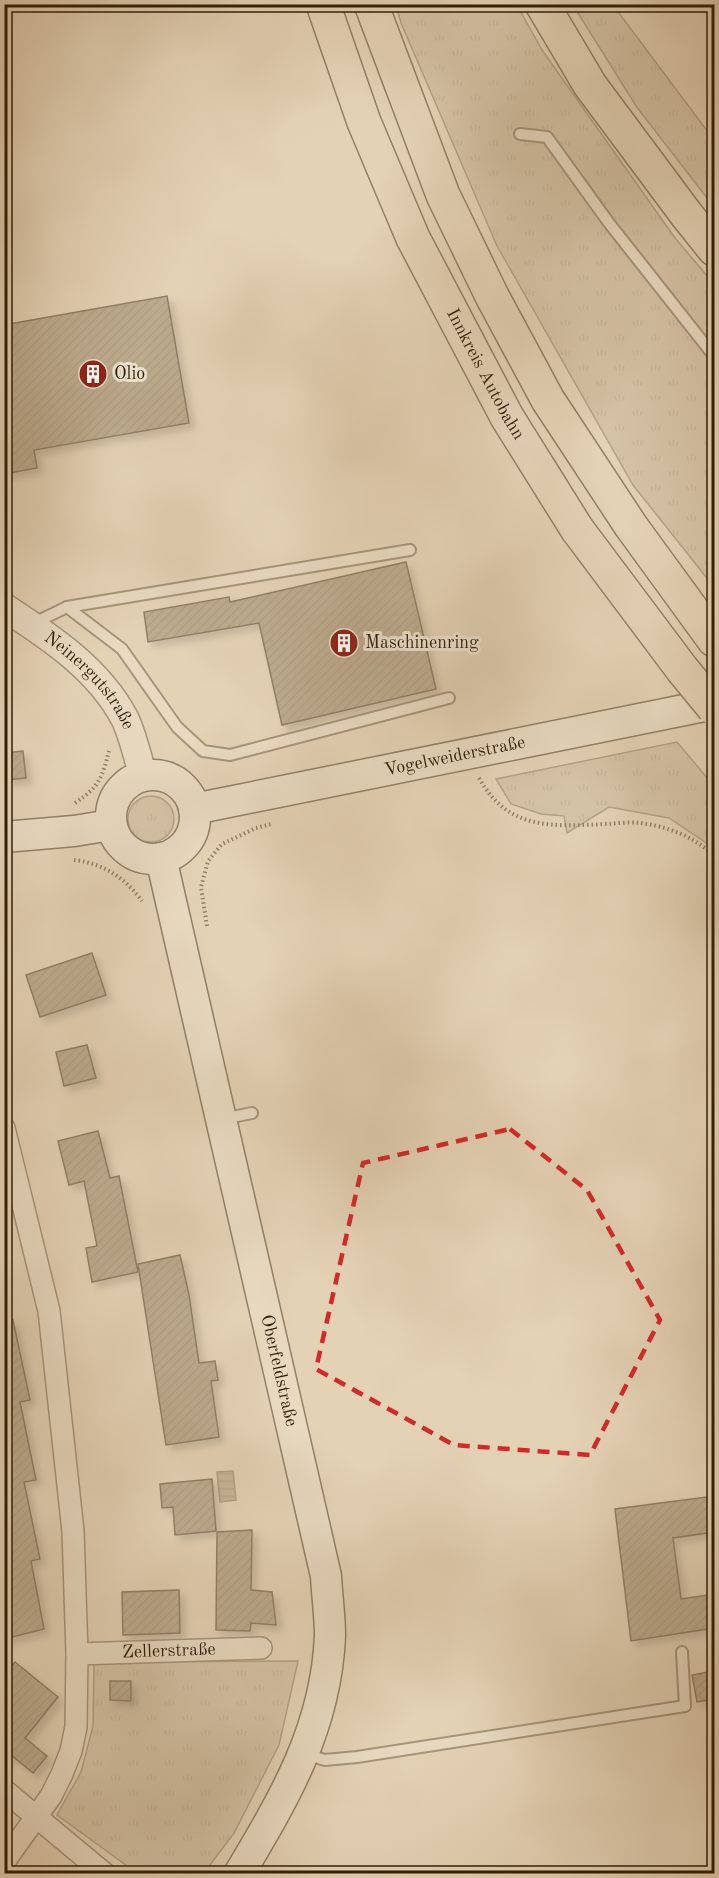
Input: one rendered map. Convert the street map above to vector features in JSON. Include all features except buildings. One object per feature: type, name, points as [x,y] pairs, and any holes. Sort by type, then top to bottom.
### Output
[{"type":"highway","name":"Innkreis Autobahn","points":[[323,4],[364,122],[413,238],[507,417],[577,529],[682,669],[714,706]]},
{"type":"highway","points":[[371,4],[443,195],[492,296],[548,400],[631,526],[714,640]]},
{"type":"highway","points":[[542,4],[590,85],[714,249]]},
{"type":"main road","name":"Vogelweiderstraße","points":[[195,809],[714,706]]},
{"type":"main road","points":[[155,775],[176,782],[191,798],[195,809],[195,822],[184,846],[173,854],[161,858],[141,857],[124,848],[111,825],[111,812],[122,789],[143,776],[155,775]]},
{"type":"main road","points":[[4,837],[74,831],[111,825]]},
{"type":"main road","name":"Oberfeldstraße","points":[[161,858],[326,1576],[330,1635],[323,1692],[305,1754],[277,1809],[239,1874]]},
{"type":"street","name":"Neinergutstraße","points":[[4,607],[31,624],[94,675],[112,697],[126,721],[143,776]]},
{"type":"street","points":[[4,1128],[49,1311],[73,1531],[77,1654],[76,1727],[71,1751],[56,1785],[4,1862]]},
{"type":"street","name":"Zellerstraße","points":[[77,1654],[261,1647]]},
{"type":"street","points":[[4,1790],[105,1874]]},
{"type":"lane","points":[[520,134],[547,137],[609,224],[714,356]]},
{"type":"lane","points":[[31,624],[67,607],[410,550]]},
{"type":"lane","points":[[67,607],[122,649],[177,727],[203,751],[230,755],[449,698]]},
{"type":"lane","points":[[222,1119],[252,1113]]},
{"type":"lane","points":[[305,1754],[325,1760],[357,1757],[685,1706],[682,1652]]},
{"type":"path","points":[[109,749],[103,775],[90,793],[69,806],[74,831],[82,861],[102,867],[129,883],[142,901],[145,911]]},
{"type":"path","points":[[471,755],[478,776],[489,796],[508,812],[531,822],[566,826],[639,823],[674,830],[707,849],[714,856]]},
{"type":"highlighted area","points":[[510,1129],[587,1190],[660,1320],[590,1455],[454,1445],[316,1369],[363,1163]]},
{"type":"green space","points":[[396,5],[517,5],[542,50],[675,238],[714,284],[714,587],[633,485],[497,246],[401,23]]},
{"type":"green space","points":[[573,5],[613,5],[714,140],[714,207],[636,106]]},
{"type":"green space","points":[[677,742],[714,786],[714,848],[669,818],[609,807],[567,833],[564,816],[541,814],[511,804],[496,779]]},
{"type":"green space","points":[[151,796],[167,803],[174,819],[167,835],[151,842],[135,835],[128,819],[135,803]]},
{"type":"green space","points":[[298,1661],[279,1745],[234,1833],[204,1873],[137,1873],[57,1815],[81,1772],[93,1726],[94,1662]]},
{"type":"shaded area","points":[[233,1471],[236,1500],[220,1502],[217,1472]]},
{"type":"place","name":"Olio","points":[[93,374]]},
{"type":"place","name":"Maschinenring","points":[[344,643]]}]
